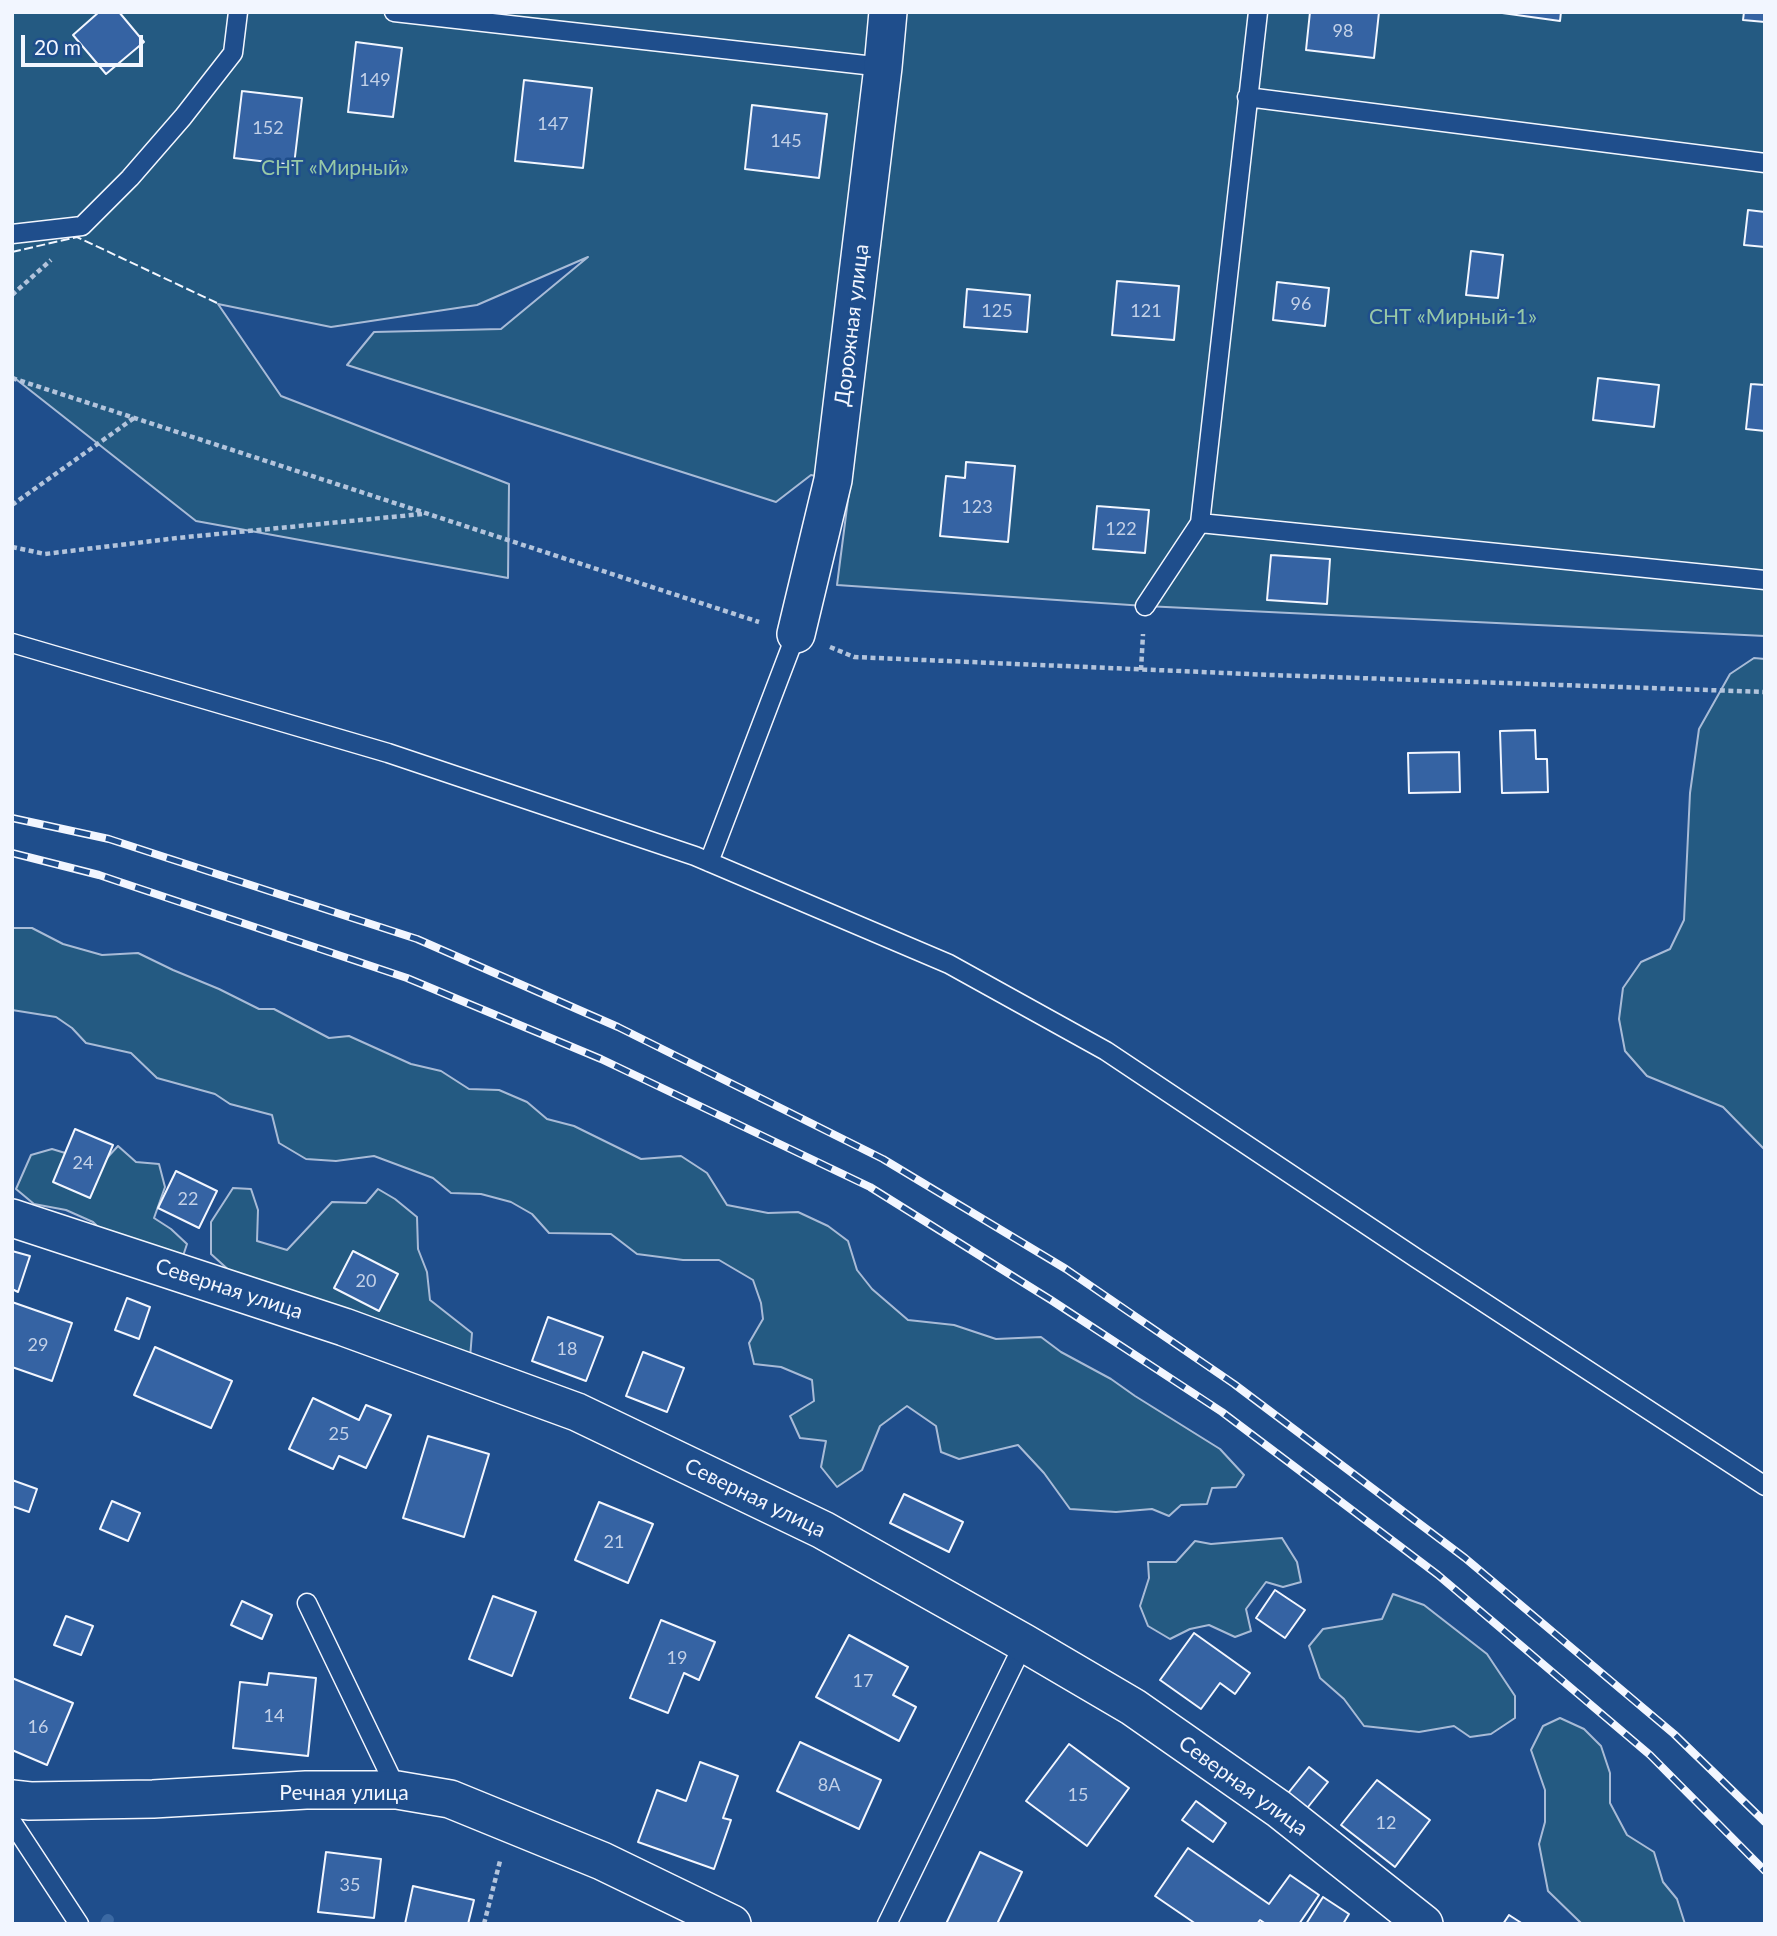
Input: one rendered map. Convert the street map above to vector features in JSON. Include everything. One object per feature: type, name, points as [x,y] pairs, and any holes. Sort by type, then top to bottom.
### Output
[{"type":"street","name":"Дорожная улица","points":[[796,634],[833,480],[884,67],[888,12]]},
{"type":"street","name":"Северная улица","points":[[12,1218],[344,1327],[577,1412],[823,1530],[1133,1707],[1279,1809],[1424,1924]]},
{"type":"street","name":"Речная улица","points":[[12,1799],[153,1799],[306,1790],[397,1790],[450,1799],[602,1861],[732,1924]]},
{"type":"lane","points":[[12,234],[82,226],[165,137],[233,53],[238,12]]},
{"type":"lane","points":[[394,12],[884,67]]},
{"type":"lane","points":[[1144,606],[1200,523],[1258,12]]},
{"type":"lane","points":[[1247,97],[1765,163]]},
{"type":"lane","points":[[1200,523],[1765,580]]},
{"type":"lane","points":[[709,862],[796,634]]},
{"type":"lane","points":[[12,643],[388,753],[709,862],[949,964],[1105,1051],[1765,1486]]},
{"type":"lane","points":[[307,1603],[397,1790]]},
{"type":"lane","points":[[887,1924],[1024,1643]]},
{"type":"lane","points":[[12,1822],[79,1924]]},
{"type":"path","points":[[12,378],[796,634]]},
{"type":"path","points":[[12,505],[135,418]]},
{"type":"path","points":[[12,547],[45,554],[427,513]]},
{"type":"path","points":[[854,657],[1765,692]]},
{"type":"path","points":[[484,1924],[509,1823]]},
{"type":"green space","points":[[12,12],[1765,12],[1765,636],[1145,606],[837,585],[850,484],[811,475],[776,502],[347,365],[374,332],[501,329],[588,257],[477,305],[331,327],[218,304],[281,396],[509,484],[508,578],[196,521],[12,376]]},
{"type":"green space","points":[[1754,658],[1765,659],[1765,1150],[1723,1107],[1647,1076],[1625,1051],[1619,1019],[1623,988],[1641,962],[1670,949],[1684,920],[1690,793],[1699,729],[1730,674]]},
{"type":"green space","points":[[12,928],[32,928],[63,944],[102,955],[138,953],[259,1009],[274,1009],[329,1038],[349,1036],[411,1064],[441,1071],[469,1089],[499,1090],[527,1102],[547,1119],[574,1126],[641,1159],[681,1156],[707,1173],[727,1205],[768,1213],[798,1212],[828,1226],[848,1241],[857,1270],[872,1289],[908,1320],[954,1325],[996,1339],[1041,1337],[1061,1352],[1111,1379],[1220,1449],[1244,1475],[1236,1487],[1212,1488],[1207,1504],[1181,1505],[1169,1516],[1152,1509],[1116,1512],[1070,1509],[1044,1473],[1018,1445],[959,1459],[941,1452],[936,1426],[907,1406],[880,1426],[862,1470],[837,1487],[821,1467],[826,1441],[800,1438],[790,1416],[814,1401],[812,1380],[781,1367],[754,1364],[749,1343],[763,1319],[753,1280],[719,1260],[683,1260],[637,1254],[611,1234],[549,1233],[532,1214],[511,1202],[481,1194],[451,1193],[433,1178],[374,1156],[336,1161],[306,1159],[279,1143],[272,1115],[230,1104],[215,1094],[157,1078],[131,1053],[86,1043],[72,1028],[56,1017],[12,1010]]},
{"type":"green space","points":[[118,1146],[136,1162],[159,1164],[165,1187],[154,1218],[187,1244],[183,1256],[114,1242],[93,1222],[66,1210],[34,1204],[16,1189],[31,1155],[52,1149],[85,1159],[106,1159]]},
{"type":"green space","points":[[233,1188],[251,1189],[258,1210],[257,1241],[287,1250],[332,1202],[366,1203],[378,1189],[395,1199],[417,1217],[418,1249],[427,1272],[430,1300],[472,1333],[470,1358],[242,1282],[211,1254],[211,1222]]},
{"type":"green space","points":[[1282,1538],[1297,1562],[1301,1582],[1283,1587],[1266,1582],[1246,1609],[1251,1631],[1235,1637],[1209,1625],[1190,1629],[1170,1639],[1148,1626],[1140,1606],[1149,1578],[1148,1562],[1176,1562],[1195,1541],[1211,1544]]},
{"type":"green space","points":[[1393,1594],[1424,1605],[1487,1654],[1515,1696],[1515,1718],[1491,1734],[1470,1737],[1454,1726],[1419,1732],[1364,1726],[1344,1699],[1320,1678],[1309,1646],[1323,1629],[1382,1619]]},
{"type":"green space","points":[[1560,1718],[1584,1729],[1601,1746],[1610,1773],[1610,1803],[1627,1835],[1654,1852],[1663,1882],[1677,1899],[1685,1924],[1582,1924],[1548,1891],[1539,1844],[1545,1822],[1545,1790],[1531,1750],[1543,1726]]},
{"type":"building","points":[[99,12],[119,12],[144,42],[106,74],[73,35]]},
{"type":"building","points":[[1310,12],[1379,12],[1374,58],[1306,50]]},
{"type":"building","points":[[1495,12],[1561,12],[1560,21]]},
{"type":"building","points":[[1744,12],[1765,12],[1765,22],[1743,20]]},
{"type":"building","points":[[356,42],[402,48],[393,117],[348,112]]},
{"type":"building","points":[[524,80],[592,88],[583,168],[515,161]]},
{"type":"building","points":[[242,91],[302,98],[294,165],[234,158]]},
{"type":"building","points":[[752,105],[827,114],[819,178],[745,169]]},
{"type":"building","points":[[1748,210],[1765,212],[1765,247],[1744,245]]},
{"type":"building","points":[[1471,251],[1503,255],[1498,298],[1466,295]]},
{"type":"building","points":[[1117,281],[1179,286],[1174,340],[1112,335]]},
{"type":"building","points":[[1277,282],[1329,288],[1325,326],[1273,320]]},
{"type":"building","points":[[967,289],[1030,295],[1027,332],[964,327]]},
{"type":"building","points":[[1598,378],[1659,385],[1654,427],[1593,420]]},
{"type":"building","points":[[1751,384],[1765,385],[1765,431],[1746,429]]},
{"type":"building","points":[[966,462],[1015,466],[1008,542],[940,536],[946,476],[965,478]]},
{"type":"building","points":[[1097,506],[1149,510],[1145,553],[1093,549]]},
{"type":"building","points":[[1271,555],[1330,559],[1327,604],[1267,600]]},
{"type":"building","points":[[1535,730],[1536,759],[1547,759],[1548,792],[1502,793],[1500,731]]},
{"type":"building","points":[[1459,752],[1460,792],[1409,793],[1408,753]]},
{"type":"building","points":[[75,1129],[113,1145],[90,1198],[53,1182]]},
{"type":"building","points":[[176,1171],[217,1191],[199,1228],[158,1208]]},
{"type":"building","points":[[12,1251],[30,1256],[18,1292],[12,1289]]},
{"type":"building","points":[[353,1251],[398,1274],[379,1311],[334,1288]]},
{"type":"building","points":[[127,1298],[150,1307],[139,1339],[115,1330]]},
{"type":"building","points":[[12,1302],[72,1323],[52,1381],[12,1367]]},
{"type":"building","points":[[548,1317],[603,1337],[586,1381],[532,1361]]},
{"type":"building","points":[[155,1347],[232,1381],[211,1428],[134,1395]]},
{"type":"building","points":[[643,1352],[684,1368],[667,1412],[626,1396]]},
{"type":"building","points":[[313,1398],[359,1420],[366,1405],[391,1415],[366,1468],[339,1456],[333,1469],[289,1449]]},
{"type":"building","points":[[428,1436],[489,1454],[464,1537],[403,1518]]},
{"type":"building","points":[[12,1480],[37,1489],[29,1512],[12,1506]]},
{"type":"building","points":[[904,1494],[963,1522],[949,1552],[890,1523]]},
{"type":"building","points":[[112,1501],[140,1513],[128,1541],[100,1529]]},
{"type":"building","points":[[599,1502],[653,1524],[628,1583],[575,1560]]},
{"type":"building","points":[[1275,1590],[1305,1610],[1285,1638],[1256,1618]]},
{"type":"building","points":[[493,1596],[536,1612],[512,1676],[469,1659]]},
{"type":"building","points":[[242,1601],[272,1615],[262,1639],[231,1625]]},
{"type":"building","points":[[66,1616],[93,1626],[81,1655],[54,1645]]},
{"type":"building","points":[[661,1620],[715,1642],[699,1680],[684,1673],[668,1713],[630,1698]]},
{"type":"building","points":[[1194,1633],[1250,1673],[1235,1694],[1220,1683],[1201,1709],[1160,1680]]},
{"type":"building","points":[[849,1635],[908,1667],[893,1695],[916,1707],[899,1741],[816,1697]]},
{"type":"building","points":[[269,1673],[316,1678],[308,1756],[233,1748],[240,1682],[267,1685]]},
{"type":"building","points":[[12,1678],[73,1703],[47,1765],[12,1750]]},
{"type":"building","points":[[800,1742],[881,1780],[859,1829],[777,1791]]},
{"type":"building","points":[[1069,1744],[1129,1788],[1087,1846],[1026,1801]]},
{"type":"building","points":[[700,1762],[738,1776],[723,1818],[731,1820],[714,1869],[638,1842],[657,1790],[686,1801]]},
{"type":"building","points":[[1309,1767],[1328,1782],[1304,1812],[1285,1797]]},
{"type":"building","points":[[1377,1780],[1430,1820],[1395,1867],[1341,1825]]},
{"type":"building","points":[[1196,1801],[1226,1823],[1213,1842],[1182,1820]]},
{"type":"building","points":[[1188,1848],[1269,1904],[1290,1875],[1319,1895],[1299,1924],[1266,1924],[1260,1920],[1257,1924],[1196,1924],[1155,1896]]},
{"type":"building","points":[[326,1852],[381,1859],[374,1918],[318,1912]]},
{"type":"building","points":[[980,1852],[1022,1872],[997,1924],[946,1924]]},
{"type":"building","points":[[413,1886],[474,1900],[468,1924],[405,1924]]},
{"type":"building","points":[[1323,1897],[1349,1914],[1343,1924],[1306,1924]]},
{"type":"building","points":[[1509,1915],[1523,1924],[1503,1924]]},
{"type":"waterway","points":[[106,1924],[108,1920]]},
{"type":"railway","points":[[12,818],[109,839],[417,939],[618,1027],[883,1159],[1066,1269],[1234,1384],[1465,1558],[1674,1734],[1765,1822]]},
{"type":"railway","points":[[12,853],[99,875],[407,978],[601,1059],[870,1187],[1051,1300],[1222,1412],[1438,1575],[1650,1755],[1765,1871]]},
{"type":"fence","points":[[12,252],[77,237],[217,303]]},
{"type":"park label","name":"СНТ «Мирный»","points":[[335,168]]},
{"type":"park label","name":"СНТ «Мирный-1»","points":[[1453,317]]}]
